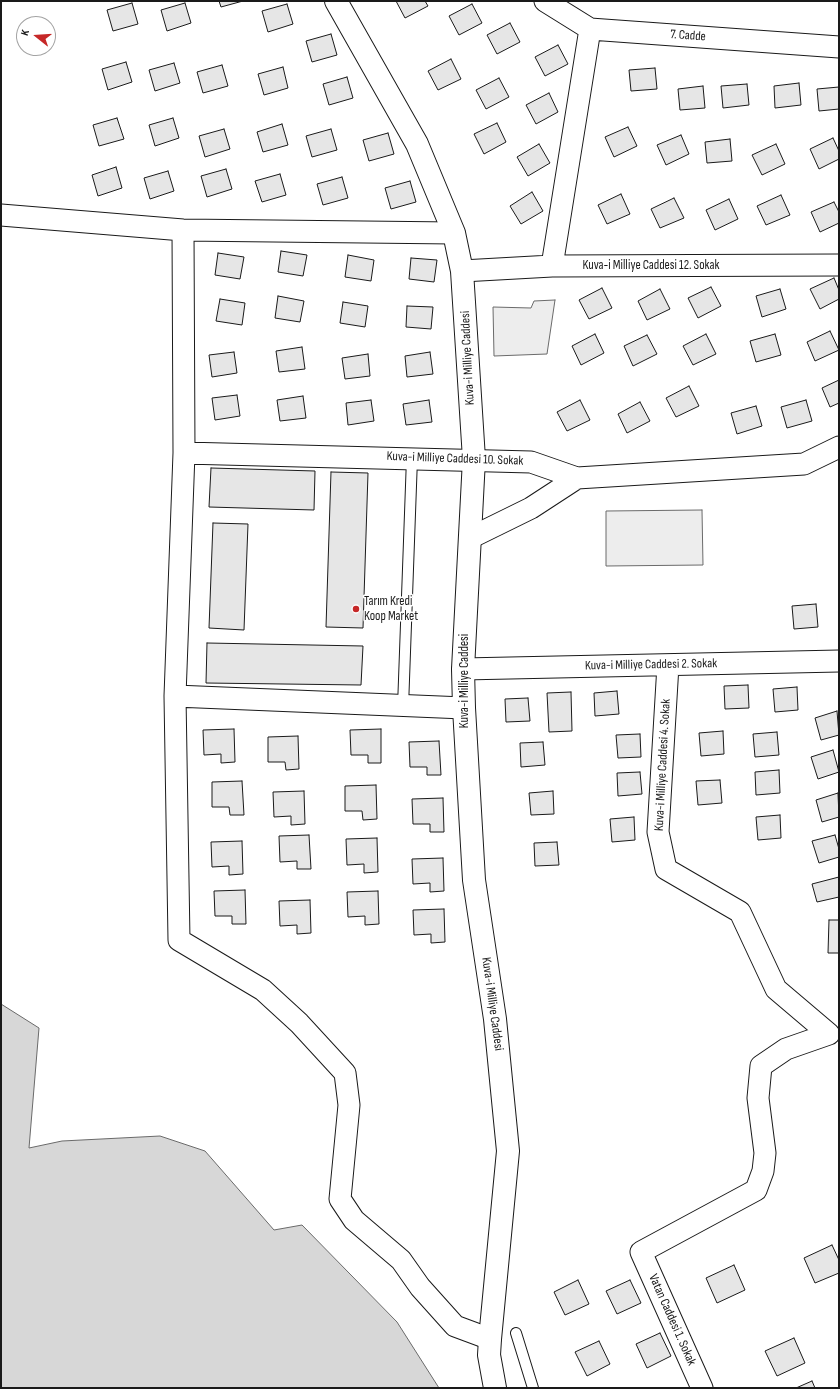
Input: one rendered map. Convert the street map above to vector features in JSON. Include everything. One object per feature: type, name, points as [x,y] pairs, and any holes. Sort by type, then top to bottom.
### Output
[{"type":"main road","name":"Kuva-i Milliye Caddesi","points":[[336,1],[417,144],[454,233],[462,271],[474,459],[463,669],[464,708],[474,880],[495,1019],[508,1151],[489,1355],[495,1388]]},
{"type":"street","name":"7. Cadde","points":[[545,1],[590,29],[839,47]]},
{"type":"street","points":[[552,266],[590,29]]},
{"type":"street","points":[[1,215],[183,230],[454,233]]},
{"type":"street","points":[[183,230],[184,453],[175,696],[179,940],[263,990],[300,1023],[345,1073],[349,1105],[340,1199],[354,1220],[401,1260],[420,1287],[455,1326],[490,1340]]},
{"type":"street","name":"Kuva-i Milliye Caddesi 12. Sokak","points":[[462,271],[552,266],[839,265]]},
{"type":"street","name":"Kuva-i Milliye Caddesi 10. Sokak","points":[[184,453],[474,459],[531,462],[577,478],[804,464],[835,456]]},
{"type":"street","points":[[470,538],[531,508],[577,478]]},
{"type":"street","name":"Kuva-i Milliye Caddesi 2. Sokak","points":[[463,669],[839,661]]},
{"type":"street","name":"Kuva-i Milliye Caddesi 4. Sokak","points":[[668,665],[658,832],[666,869],[740,912],[776,989],[834,1036]]},
{"type":"street","points":[[175,696],[464,708]]},
{"type":"street","name":"Kuva-i Milliye Caddesi 4. Sokak","points":[[641,1252],[756,1190],[763,1172],[765,1153],[758,1098],[761,1066],[786,1048],[834,1036]]},
{"type":"street","name":"Vatan Caddesi 1. Sokak","points":[[641,1252],[702,1388]]},
{"type":"lane","points":[[403,706],[412,458]]},
{"type":"lane","points":[[516,1333],[533,1388]]},
{"type":"shaded area","points":[[555,300],[547,354],[494,356],[493,307],[531,308],[534,301]]},
{"type":"shaded area","points":[[702,510],[703,565],[606,566],[606,511]]},
{"type":"shaded area","points":[[1,1004],[39,1028],[29,1148],[62,1141],[160,1136],[205,1151],[274,1230],[302,1225],[397,1322],[439,1388],[1,1388]]},
{"type":"building","points":[[219,1],[243,1],[221,7]]},
{"type":"building","points":[[396,1],[425,1],[428,6],[405,18]]},
{"type":"building","points":[[132,3],[138,24],[113,31],[107,10]]},
{"type":"building","points":[[185,3],[191,23],[167,31],[161,10]]},
{"type":"building","points":[[287,4],[293,24],[268,32],[262,11]]},
{"type":"building","points":[[472,4],[482,23],[459,35],[449,16]]},
{"type":"building","points":[[510,23],[520,42],[497,54],[487,35]]},
{"type":"building","points":[[331,34],[337,55],[312,62],[306,41]]},
{"type":"building","points":[[558,45],[568,64],[545,76],[535,57]]},
{"type":"building","points":[[451,59],[461,79],[438,90],[428,71]]},
{"type":"building","points":[[126,62],[132,82],[108,90],[102,69]]},
{"type":"building","points":[[174,63],[180,83],[155,91],[149,70]]},
{"type":"building","points":[[222,65],[228,86],[203,93],[197,72]]},
{"type":"building","points":[[283,67],[288,88],[264,95],[258,74]]},
{"type":"building","points":[[655,68],[657,89],[631,91],[629,70]]},
{"type":"building","points":[[347,77],[353,98],[329,105],[323,84]]},
{"type":"building","points":[[499,78],[509,97],[486,109],[476,90]]},
{"type":"building","points":[[799,83],[801,105],[775,108],[774,86]]},
{"type":"building","points":[[747,84],[749,105],[723,108],[721,86]]},
{"type":"building","points":[[703,86],[705,108],[680,110],[678,89]]},
{"type":"building","points":[[839,87],[839,109],[819,111],[817,89]]},
{"type":"building","points":[[549,93],[558,112],[536,124],[526,105]]},
{"type":"building","points":[[117,118],[124,139],[99,146],[93,125]]},
{"type":"building","points":[[173,118],[179,138],[155,146],[149,125]]},
{"type":"building","points":[[497,123],[506,142],[484,154],[474,134]]},
{"type":"building","points":[[282,124],[288,145],[263,152],[257,132]]},
{"type":"building","points":[[628,127],[637,146],[614,157],[605,137]]},
{"type":"building","points":[[224,129],[230,149],[205,157],[199,136]]},
{"type":"building","points":[[331,129],[337,150],[312,157],[306,136]]},
{"type":"building","points":[[388,133],[394,154],[369,161],[363,140]]},
{"type":"building","points":[[681,135],[689,154],[666,165],[657,145]]},
{"type":"building","points":[[833,138],[839,151],[839,159],[819,169],[810,149]]},
{"type":"building","points":[[730,139],[732,161],[707,163],[705,142]]},
{"type":"building","points":[[539,144],[550,163],[528,176],[517,157]]},
{"type":"building","points":[[776,144],[785,164],[762,175],[752,155]]},
{"type":"building","points":[[116,167],[122,188],[98,196],[92,175]]},
{"type":"building","points":[[226,169],[232,189],[207,197],[201,176]]},
{"type":"building","points":[[168,171],[174,191],[150,199],[144,178]]},
{"type":"building","points":[[280,174],[286,195],[262,202],[255,181]]},
{"type":"building","points":[[342,177],[348,198],[323,205],[317,184]]},
{"type":"building","points":[[410,181],[416,202],[391,209],[385,188]]},
{"type":"building","points":[[532,192],[543,211],[521,224],[510,206]]},
{"type":"building","points":[[621,194],[630,214],[607,224],[598,205]]},
{"type":"building","points":[[781,195],[790,215],[766,225],[757,206]]},
{"type":"building","points":[[674,198],[684,218],[660,228],[651,209]]},
{"type":"building","points":[[729,199],[738,219],[715,230],[706,210]]},
{"type":"building","points":[[834,202],[839,212],[839,223],[820,232],[811,212]]},
{"type":"building","points":[[281,251],[307,255],[303,276],[278,272]]},
{"type":"building","points":[[218,253],[244,257],[240,279],[215,275]]},
{"type":"building","points":[[348,255],[374,260],[371,281],[345,277]]},
{"type":"building","points":[[411,258],[437,260],[434,282],[409,279]]},
{"type":"building","points":[[834,278],[839,290],[839,299],[820,309],[810,289]]},
{"type":"building","points":[[711,287],[721,306],[698,318],[688,298]]},
{"type":"building","points":[[602,288],[612,308],[589,319],[579,300]]},
{"type":"building","points":[[660,289],[670,309],[647,320],[638,301]]},
{"type":"building","points":[[780,289],[786,309],[762,317],[756,296]]},
{"type":"building","points":[[278,296],[304,301],[300,322],[275,318]]},
{"type":"building","points":[[220,299],[245,303],[242,325],[216,321]]},
{"type":"building","points":[[343,302],[368,306],[365,327],[340,323]]},
{"type":"building","points":[[407,306],[433,307],[431,329],[406,327]]},
{"type":"building","points":[[830,331],[839,350],[815,361],[807,342]]},
{"type":"building","points":[[595,334],[604,353],[581,365],[572,346]]},
{"type":"building","points":[[706,334],[716,354],[693,365],[683,346]]},
{"type":"building","points":[[775,334],[781,355],[756,362],[750,341]]},
{"type":"building","points":[[647,335],[657,354],[633,366],[624,346]]},
{"type":"building","points":[[302,347],[305,369],[279,372],[276,351]]},
{"type":"building","points":[[234,352],[237,373],[212,377],[209,355]]},
{"type":"building","points":[[430,352],[433,374],[407,377],[405,356]]},
{"type":"building","points":[[368,354],[370,376],[345,379],[342,358]]},
{"type":"building","points":[[839,380],[839,403],[830,407],[822,388]]},
{"type":"building","points":[[689,386],[699,406],[676,417],[666,398]]},
{"type":"building","points":[[237,395],[240,416],[215,420],[212,398]]},
{"type":"building","points":[[303,396],[306,418],[280,421],[277,400]]},
{"type":"building","points":[[371,400],[374,421],[348,425],[346,403]]},
{"type":"building","points":[[429,400],[432,422],[406,425],[403,404]]},
{"type":"building","points":[[580,400],[590,420],[567,431],[557,412]]},
{"type":"building","points":[[806,400],[812,421],[787,428],[781,407]]},
{"type":"building","points":[[640,402],[650,421],[627,433],[618,414]]},
{"type":"building","points":[[756,406],[762,426],[737,434],[731,413]]},
{"type":"building","points":[[211,468],[315,471],[314,510],[209,507]]},
{"type":"building","points":[[331,472],[368,473],[363,628],[326,627]]},
{"type":"building","points":[[213,523],[248,524],[244,630],[209,628]]},
{"type":"building","points":[[816,604],[818,627],[794,629],[792,606]]},
{"type":"building","points":[[207,643],[363,646],[361,685],[206,683]]},
{"type":"building","points":[[748,685],[749,708],[725,709],[724,686]]},
{"type":"building","points":[[797,687],[798,710],[775,712],[773,689]]},
{"type":"building","points":[[617,691],[619,714],[595,716],[594,693]]},
{"type":"building","points":[[571,692],[572,731],[549,732],[547,693]]},
{"type":"building","points":[[528,698],[530,721],[506,722],[505,699]]},
{"type":"building","points":[[837,711],[839,735],[821,740],[815,718]]},
{"type":"building","points":[[234,729],[235,762],[221,763],[221,754],[204,755],[203,730]]},
{"type":"building","points":[[381,729],[381,763],[368,763],[368,755],[351,755],[350,730]]},
{"type":"building","points":[[723,731],[724,754],[701,756],[699,733]]},
{"type":"building","points":[[777,732],[779,755],[755,757],[753,734]]},
{"type":"building","points":[[640,734],[641,757],[618,758],[616,735]]},
{"type":"building","points":[[298,736],[299,769],[286,770],[285,762],[268,762],[268,737]]},
{"type":"building","points":[[439,741],[441,775],[427,775],[427,767],[410,767],[409,742]]},
{"type":"building","points":[[543,742],[545,765],[521,767],[520,743]]},
{"type":"building","points":[[833,750],[839,772],[818,779],[811,757]]},
{"type":"building","points":[[779,770],[780,793],[756,795],[755,772]]},
{"type":"building","points":[[640,772],[642,794],[618,796],[617,773]]},
{"type":"building","points":[[720,780],[722,803],[698,805],[696,781]]},
{"type":"building","points":[[242,781],[244,815],[230,815],[229,807],[212,807],[212,782]]},
{"type":"building","points":[[376,785],[377,819],[363,820],[362,811],[345,811],[345,786]]},
{"type":"building","points":[[304,791],[305,824],[291,825],[291,816],[274,817],[273,792]]},
{"type":"building","points":[[553,791],[554,814],[531,815],[529,793]]},
{"type":"building","points":[[838,793],[839,817],[822,822],[816,800]]},
{"type":"building","points":[[443,798],[444,832],[430,832],[430,824],[413,824],[412,799]]},
{"type":"building","points":[[780,815],[781,838],[758,840],[756,817]]},
{"type":"building","points":[[634,817],[635,840],[612,842],[610,819]]},
{"type":"building","points":[[309,835],[311,869],[297,869],[297,861],[280,862],[279,836]]},
{"type":"building","points":[[835,835],[839,849],[839,857],[819,863],[812,841]]},
{"type":"building","points":[[377,838],[378,872],[364,873],[364,864],[347,865],[346,839]]},
{"type":"building","points":[[242,841],[243,874],[229,875],[229,866],[212,867],[211,842]]},
{"type":"building","points":[[557,842],[559,865],[535,866],[534,843]]},
{"type":"building","points":[[443,858],[444,891],[430,892],[430,883],[413,884],[412,859]]},
{"type":"building","points":[[839,877],[839,897],[817,902],[812,884]]},
{"type":"building","points":[[245,890],[246,924],[232,924],[232,916],[215,916],[214,891]]},
{"type":"building","points":[[378,891],[379,924],[365,925],[365,916],[348,917],[347,892]]},
{"type":"building","points":[[310,900],[311,933],[297,934],[297,925],[280,926],[279,901]]},
{"type":"building","points":[[444,909],[445,942],[431,943],[431,934],[414,935],[413,910]]},
{"type":"building","points":[[829,920],[839,920],[839,953],[828,953]]},
{"type":"building","points":[[832,1245],[839,1260],[839,1273],[815,1283],[804,1258]]},
{"type":"building","points":[[734,1265],[745,1290],[717,1303],[706,1278]]},
{"type":"building","points":[[578,1280],[589,1304],[565,1315],[554,1292]]},
{"type":"building","points":[[630,1280],[641,1303],[617,1314],[606,1291]]},
{"type":"building","points":[[660,1333],[671,1356],[647,1368],[636,1344]]},
{"type":"building","points":[[794,1338],[805,1363],[777,1376],[765,1351]]},
{"type":"building","points":[[599,1341],[610,1364],[587,1376],[575,1352]]},
{"type":"building","points":[[812,1381],[815,1388],[796,1388]]},
{"type":"place","name":"Tarım Kredi Koop Market","points":[[356,609]]}]
